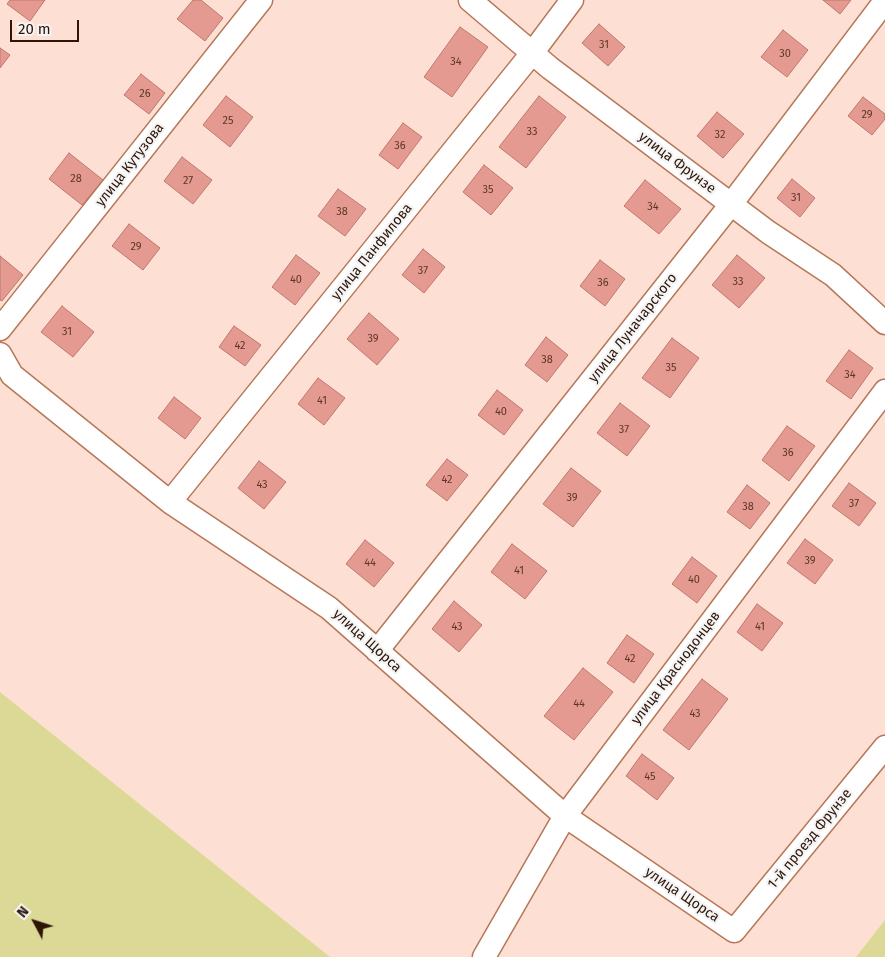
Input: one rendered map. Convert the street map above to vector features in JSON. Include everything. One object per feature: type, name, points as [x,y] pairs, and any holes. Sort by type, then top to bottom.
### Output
[{"type":"street","name":"улица Кутузова","points":[[0,329],[261,0]]},
{"type":"street","name":"улица Фрунзе","points":[[470,0],[550,68],[732,203],[768,232],[833,275],[885,323]]},
{"type":"street","name":"улица Панфилова","points":[[170,502],[533,52],[572,0]]},
{"type":"street","name":"улица Луначарского","points":[[377,651],[732,203],[885,2]]},
{"type":"street","name":"улица Щорса","points":[[0,354],[12,375],[170,502],[329,608],[565,816],[734,930]]},
{"type":"street","name":"улица Краснодонцев","points":[[484,957],[565,816],[885,390]]},
{"type":"street","name":"1-й проезд Фрунзе","points":[[734,930],[885,747]]},
{"type":"shaded area","points":[[0,692],[330,957],[0,957]]},
{"type":"shaded area","points":[[885,920],[885,957],[856,957]]},
{"type":"building","points":[[10,0],[45,0],[30,21],[7,4]]},
{"type":"building","points":[[193,0],[201,0],[223,18],[205,41],[177,19]]},
{"type":"building","points":[[823,0],[851,0],[840,14]]},
{"type":"building","points":[[599,24],[625,47],[608,66],[582,43]]},
{"type":"building","points":[[460,27],[488,47],[452,97],[424,77]]},
{"type":"building","points":[[783,30],[808,50],[787,77],[761,57]]},
{"type":"building","points":[[0,48],[10,55],[0,68]]},
{"type":"building","points":[[141,74],[165,93],[149,114],[124,95]]},
{"type":"building","points":[[226,96],[253,117],[230,147],[203,125]]},
{"type":"building","points":[[539,96],[566,117],[526,168],[499,147]]},
{"type":"building","points":[[863,97],[885,114],[885,119],[872,135],[848,116]]},
{"type":"building","points":[[717,112],[744,134],[723,158],[697,136]]},
{"type":"building","points":[[403,123],[422,137],[398,169],[379,155]]},
{"type":"building","points":[[69,153],[103,180],[82,205],[49,179]]},
{"type":"building","points":[[182,157],[212,180],[193,204],[164,181]]},
{"type":"building","points":[[484,165],[513,188],[491,215],[463,192]]},
{"type":"building","points":[[792,179],[815,198],[800,217],[777,198]]},
{"type":"building","points":[[645,180],[681,209],[659,234],[624,206]]},
{"type":"building","points":[[338,189],[366,209],[345,236],[318,216]]},
{"type":"building","points":[[129,224],[160,248],[143,270],[112,246]]},
{"type":"building","points":[[423,249],[445,267],[424,293],[402,275]]},
{"type":"building","points":[[296,255],[320,273],[295,305],[272,287]]},
{"type":"building","points":[[737,255],[765,278],[739,308],[712,285]]},
{"type":"building","points":[[0,256],[23,275],[2,301],[0,300]]},
{"type":"building","points":[[600,260],[625,279],[605,306],[580,286]]},
{"type":"building","points":[[62,306],[94,332],[73,357],[41,332]]},
{"type":"building","points":[[369,313],[399,339],[377,365],[347,339]]},
{"type":"building","points":[[234,326],[261,345],[245,366],[219,347]]},
{"type":"building","points":[[546,337],[568,355],[547,382],[525,365]]},
{"type":"building","points":[[672,338],[699,358],[670,398],[642,378]]},
{"type":"building","points":[[849,350],[873,368],[851,399],[826,381]]},
{"type":"building","points":[[318,378],[345,398],[324,425],[298,404]]},
{"type":"building","points":[[497,390],[523,410],[504,435],[478,415]]},
{"type":"building","points":[[174,397],[201,418],[185,439],[158,418]]},
{"type":"building","points":[[620,403],[650,426],[627,456],[597,433]]},
{"type":"building","points":[[787,426],[815,446],[789,481],[762,460]]},
{"type":"building","points":[[447,459],[468,475],[447,501],[426,485]]},
{"type":"building","points":[[259,461],[286,482],[264,509],[238,488]]},
{"type":"building","points":[[571,468],[601,491],[573,527],[543,504]]},
{"type":"building","points":[[849,483],[876,503],[859,526],[832,506]]},
{"type":"building","points":[[747,485],[770,503],[750,529],[727,512]]},
{"type":"building","points":[[805,539],[833,560],[815,584],[787,563]]},
{"type":"building","points":[[365,540],[394,563],[374,587],[346,564]]},
{"type":"building","points":[[512,544],[547,571],[525,599],[491,572]]},
{"type":"building","points":[[692,557],[717,576],[697,603],[672,584]]},
{"type":"building","points":[[454,601],[482,625],[459,652],[432,629]]},
{"type":"building","points":[[757,604],[783,623],[762,651],[737,632]]},
{"type":"building","points":[[627,635],[654,654],[634,683],[607,663]]},
{"type":"building","points":[[583,668],[613,692],[574,740],[544,716]]},
{"type":"building","points":[[702,679],[728,699],[689,750],[663,730]]},
{"type":"building","points":[[642,754],[674,778],[657,800],[626,776]]}]
